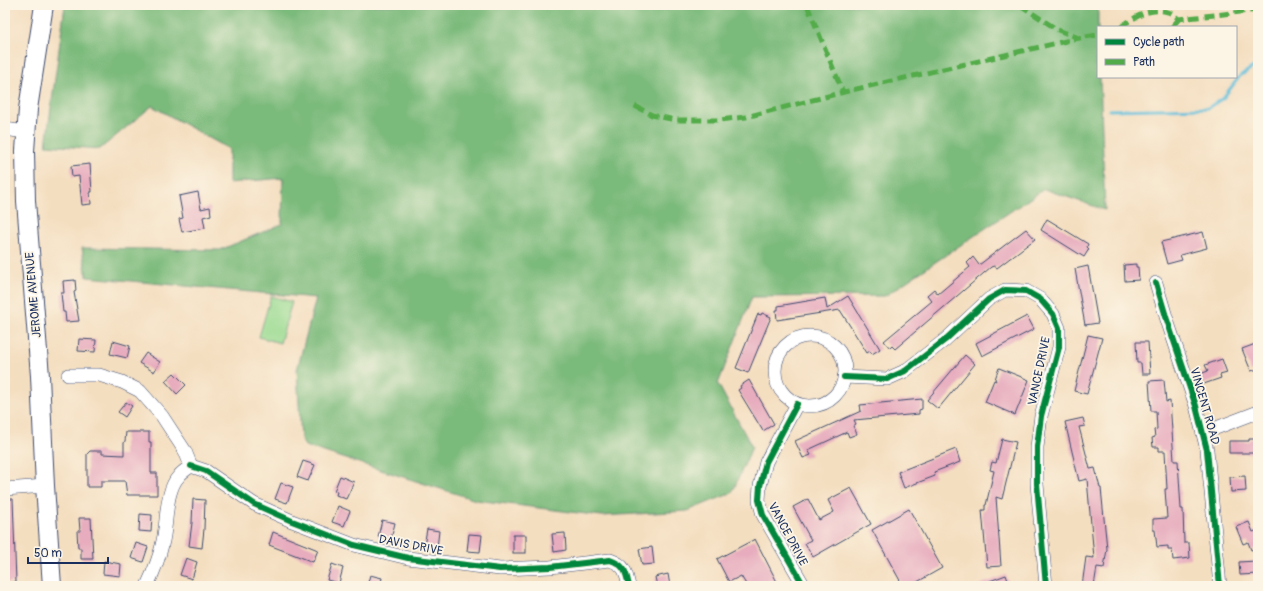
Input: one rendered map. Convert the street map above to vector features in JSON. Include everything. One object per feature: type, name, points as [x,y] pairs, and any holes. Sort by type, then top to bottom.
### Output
[{"type":"main road","name":"JEROME AVENUE","points":[[44,5],[26,132],[25,151],[26,201],[40,376],[45,486],[52,586]]},
{"type":"street","points":[[5,129],[26,132]]},
{"type":"street","name":"VINCENT ROAD","points":[[1156,283],[1196,406],[1207,450],[1220,586]]},
{"type":"street","name":"VANCE DRIVE","points":[[844,378],[888,379],[905,371],[945,340],[989,299],[1005,290],[1026,291],[1040,299],[1053,314],[1059,328],[1058,347],[1041,416],[1037,447],[1037,484],[1046,586]]},
{"type":"street","points":[[812,336],[823,339],[833,345],[840,353],[844,364],[844,378],[841,387],[835,396],[827,402],[807,406],[797,404],[788,399],[781,391],[776,381],[776,360],[782,350],[790,342],[800,338],[812,336]]},
{"type":"street","points":[[68,376],[99,375],[122,382],[140,391],[162,416],[185,451],[191,466],[178,477],[172,489],[167,507],[167,523],[162,545],[155,569],[147,586]]},
{"type":"street","name":"VANCE DRIVE","points":[[797,404],[766,462],[760,486],[759,500],[763,515],[804,586]]},
{"type":"street","points":[[1203,432],[1258,412]]},
{"type":"street","name":"DAVIS DRIVE","points":[[191,466],[206,471],[254,504],[292,521],[354,545],[408,558],[500,569],[550,567],[610,560],[617,562],[626,571],[629,586]]},
{"type":"street","points":[[5,489],[45,486]]},
{"type":"green space","points":[[65,5],[1098,5],[1097,78],[1100,78],[1105,210],[1044,189],[885,296],[752,297],[718,384],[752,447],[732,493],[687,511],[602,516],[476,500],[305,446],[301,439],[297,370],[316,298],[87,277],[82,248],[220,250],[282,224],[283,178],[229,183],[229,149],[152,106],[100,149],[46,145]]},
{"type":"green space","points":[[271,296],[292,302],[280,343],[259,337]]},
{"type":"building","points":[[90,164],[92,192],[90,192],[91,204],[82,205],[79,176],[72,177],[71,166]]},
{"type":"building","points":[[198,192],[201,209],[210,207],[211,215],[203,217],[205,228],[182,232],[179,219],[183,218],[179,196]]},
{"type":"building","points":[[1047,219],[1088,244],[1087,247],[1089,249],[1084,257],[1041,230]]},
{"type":"building","points":[[1026,229],[1035,239],[997,268],[994,266],[991,267],[895,349],[892,346],[890,348],[884,341],[932,301],[927,295],[934,289],[938,294],[970,267],[967,263],[973,257],[979,265]]},
{"type":"building","points":[[1203,232],[1207,248],[1180,255],[1182,260],[1167,264],[1161,242]]},
{"type":"building","points":[[1136,264],[1136,267],[1138,267],[1139,280],[1125,281],[1124,265]]},
{"type":"building","points":[[1088,266],[1098,323],[1085,325],[1075,269]]},
{"type":"building","points":[[75,280],[76,291],[74,292],[79,321],[66,322],[65,312],[63,312],[61,293],[64,293],[63,281]]},
{"type":"building","points":[[848,296],[880,349],[872,354],[870,351],[867,353],[840,310],[777,320],[776,310],[778,310],[778,306],[825,298],[827,309]]},
{"type":"building","points":[[762,313],[771,317],[748,373],[736,368],[758,314],[761,315]]},
{"type":"building","points":[[1027,316],[1034,329],[982,356],[976,343]]},
{"type":"building","points":[[1088,335],[1102,338],[1087,394],[1074,391]]},
{"type":"building","points":[[79,339],[96,340],[95,352],[78,351]]},
{"type":"building","points":[[113,341],[130,346],[127,358],[110,354]]},
{"type":"building","points":[[1136,342],[1148,342],[1150,374],[1142,374],[1141,363],[1137,363]]},
{"type":"building","points":[[1258,343],[1258,369],[1251,371],[1242,349]]},
{"type":"building","points":[[146,353],[160,362],[154,372],[139,363]]},
{"type":"building","points":[[965,355],[975,364],[938,409],[927,400]]},
{"type":"building","points":[[1222,359],[1227,373],[1220,375],[1221,378],[1198,386],[1195,376],[1208,371],[1205,365]]},
{"type":"building","points":[[999,368],[1029,380],[1015,415],[985,402],[994,380],[996,381],[995,379]]},
{"type":"building","points":[[174,373],[186,385],[177,394],[165,381]]},
{"type":"building","points":[[749,380],[774,424],[763,431],[738,390],[741,388],[740,386]]},
{"type":"building","points":[[1164,380],[1166,402],[1170,401],[1174,461],[1178,461],[1181,509],[1183,509],[1184,543],[1189,543],[1190,558],[1173,560],[1172,550],[1168,550],[1168,546],[1157,547],[1155,530],[1153,530],[1153,519],[1167,518],[1165,489],[1167,489],[1165,451],[1159,451],[1159,447],[1153,447],[1152,438],[1155,437],[1154,430],[1157,429],[1156,411],[1151,411],[1149,381]]},
{"type":"building","points":[[922,399],[922,409],[919,410],[919,414],[854,420],[856,424],[853,426],[857,434],[849,437],[847,432],[808,450],[811,455],[803,458],[795,441],[861,411],[860,405]]},
{"type":"building","points":[[126,402],[132,406],[125,417],[118,412]]},
{"type":"building","points":[[1083,418],[1085,426],[1079,427],[1090,469],[1095,468],[1101,488],[1107,549],[1104,568],[1097,567],[1094,586],[1082,586],[1086,557],[1094,558],[1087,479],[1079,481],[1065,422]]},
{"type":"building","points":[[126,432],[149,432],[149,442],[151,442],[151,473],[157,473],[157,495],[127,495],[125,481],[101,481],[101,487],[87,487],[87,454],[90,451],[102,451],[102,454],[124,455]]},
{"type":"building","points":[[1002,439],[1016,442],[1002,499],[996,497],[1001,566],[987,567],[982,510],[985,510],[994,471],[990,470],[992,462],[996,463]]},
{"type":"building","points":[[1249,439],[1258,439],[1258,453],[1229,453],[1229,441],[1249,441]]},
{"type":"building","points":[[956,449],[960,462],[934,472],[935,476],[904,488],[898,472]]},
{"type":"building","points":[[303,461],[315,465],[308,481],[297,477]]},
{"type":"building","points":[[340,476],[354,482],[346,499],[336,495],[337,492],[334,491]]},
{"type":"building","points":[[1245,476],[1246,491],[1231,492],[1230,477]]},
{"type":"building","points":[[281,483],[293,487],[287,503],[275,499]]},
{"type":"building","points":[[851,488],[871,524],[813,557],[805,543],[811,540],[793,507],[808,499],[819,520],[834,512],[828,500]]},
{"type":"building","points":[[5,499],[13,499],[16,582],[5,583]]},
{"type":"building","points":[[193,499],[205,500],[202,548],[189,546]]},
{"type":"building","points":[[338,506],[350,511],[344,526],[332,522]]},
{"type":"building","points":[[909,509],[942,568],[910,586],[903,586],[872,530]]},
{"type":"building","points":[[140,514],[152,515],[151,532],[139,531]]},
{"type":"building","points":[[79,518],[91,518],[93,559],[81,559],[81,548],[78,548],[77,531],[80,531]]},
{"type":"building","points":[[382,520],[395,523],[391,539],[378,537]]},
{"type":"building","points":[[1249,522],[1253,532],[1258,530],[1258,548],[1251,550],[1248,542],[1243,544],[1236,527]]},
{"type":"building","points":[[427,529],[439,531],[437,548],[424,546]]},
{"type":"building","points":[[273,532],[318,550],[313,562],[269,545]]},
{"type":"building","points":[[565,533],[566,550],[554,552],[552,534]]},
{"type":"building","points":[[469,534],[482,535],[480,552],[467,551]]},
{"type":"building","points":[[513,535],[526,535],[526,553],[513,553]]},
{"type":"building","points":[[755,539],[779,586],[747,586],[741,576],[729,582],[717,559]]},
{"type":"building","points":[[136,543],[148,547],[143,562],[131,558]]},
{"type":"building","points":[[652,547],[654,564],[642,565],[639,549]]},
{"type":"building","points":[[186,558],[197,562],[192,579],[180,575]]},
{"type":"building","points":[[104,561],[121,564],[120,576],[103,574]]},
{"type":"building","points":[[1256,561],[1258,574],[1240,575],[1239,562]]},
{"type":"building","points":[[332,564],[343,568],[339,583],[327,580]]},
{"type":"building","points":[[668,574],[670,586],[657,586],[655,577]]},
{"type":"building","points":[[370,575],[382,578],[380,586],[367,586]]},
{"type":"building","points":[[1006,575],[1010,586],[979,586],[979,585]]},
{"type":"waterway","points":[[1109,110],[1208,108],[1223,98],[1240,76],[1258,64]]},
{"type":"marked path","points":[[807,5],[843,92]]},
{"type":"marked path","points":[[1020,5],[1058,30],[1079,38],[1097,35]]},
{"type":"marked path","points":[[1122,26],[1143,14],[1155,11],[1169,13],[1179,19],[1258,10]]},
{"type":"marked path","points":[[1173,26],[1179,19]]},
{"type":"marked path","points":[[635,106],[652,115],[675,120],[720,120],[746,117],[852,90],[1079,38]]},
{"type":"cycle path","points":[[1156,283],[1196,406],[1207,450],[1220,586]]},
{"type":"cycle path","points":[[844,377],[887,379],[905,371],[945,340],[989,299],[1005,290],[1026,291],[1040,299],[1053,314],[1059,328],[1059,347],[1041,416],[1037,447],[1037,484],[1046,586]]},
{"type":"cycle path","points":[[797,404],[766,462],[760,486],[759,500],[763,515],[804,586]]},
{"type":"cycle path","points":[[191,466],[206,471],[254,504],[292,521],[354,545],[408,558],[500,569],[550,567],[610,560],[622,567],[627,577],[629,586]]}]
